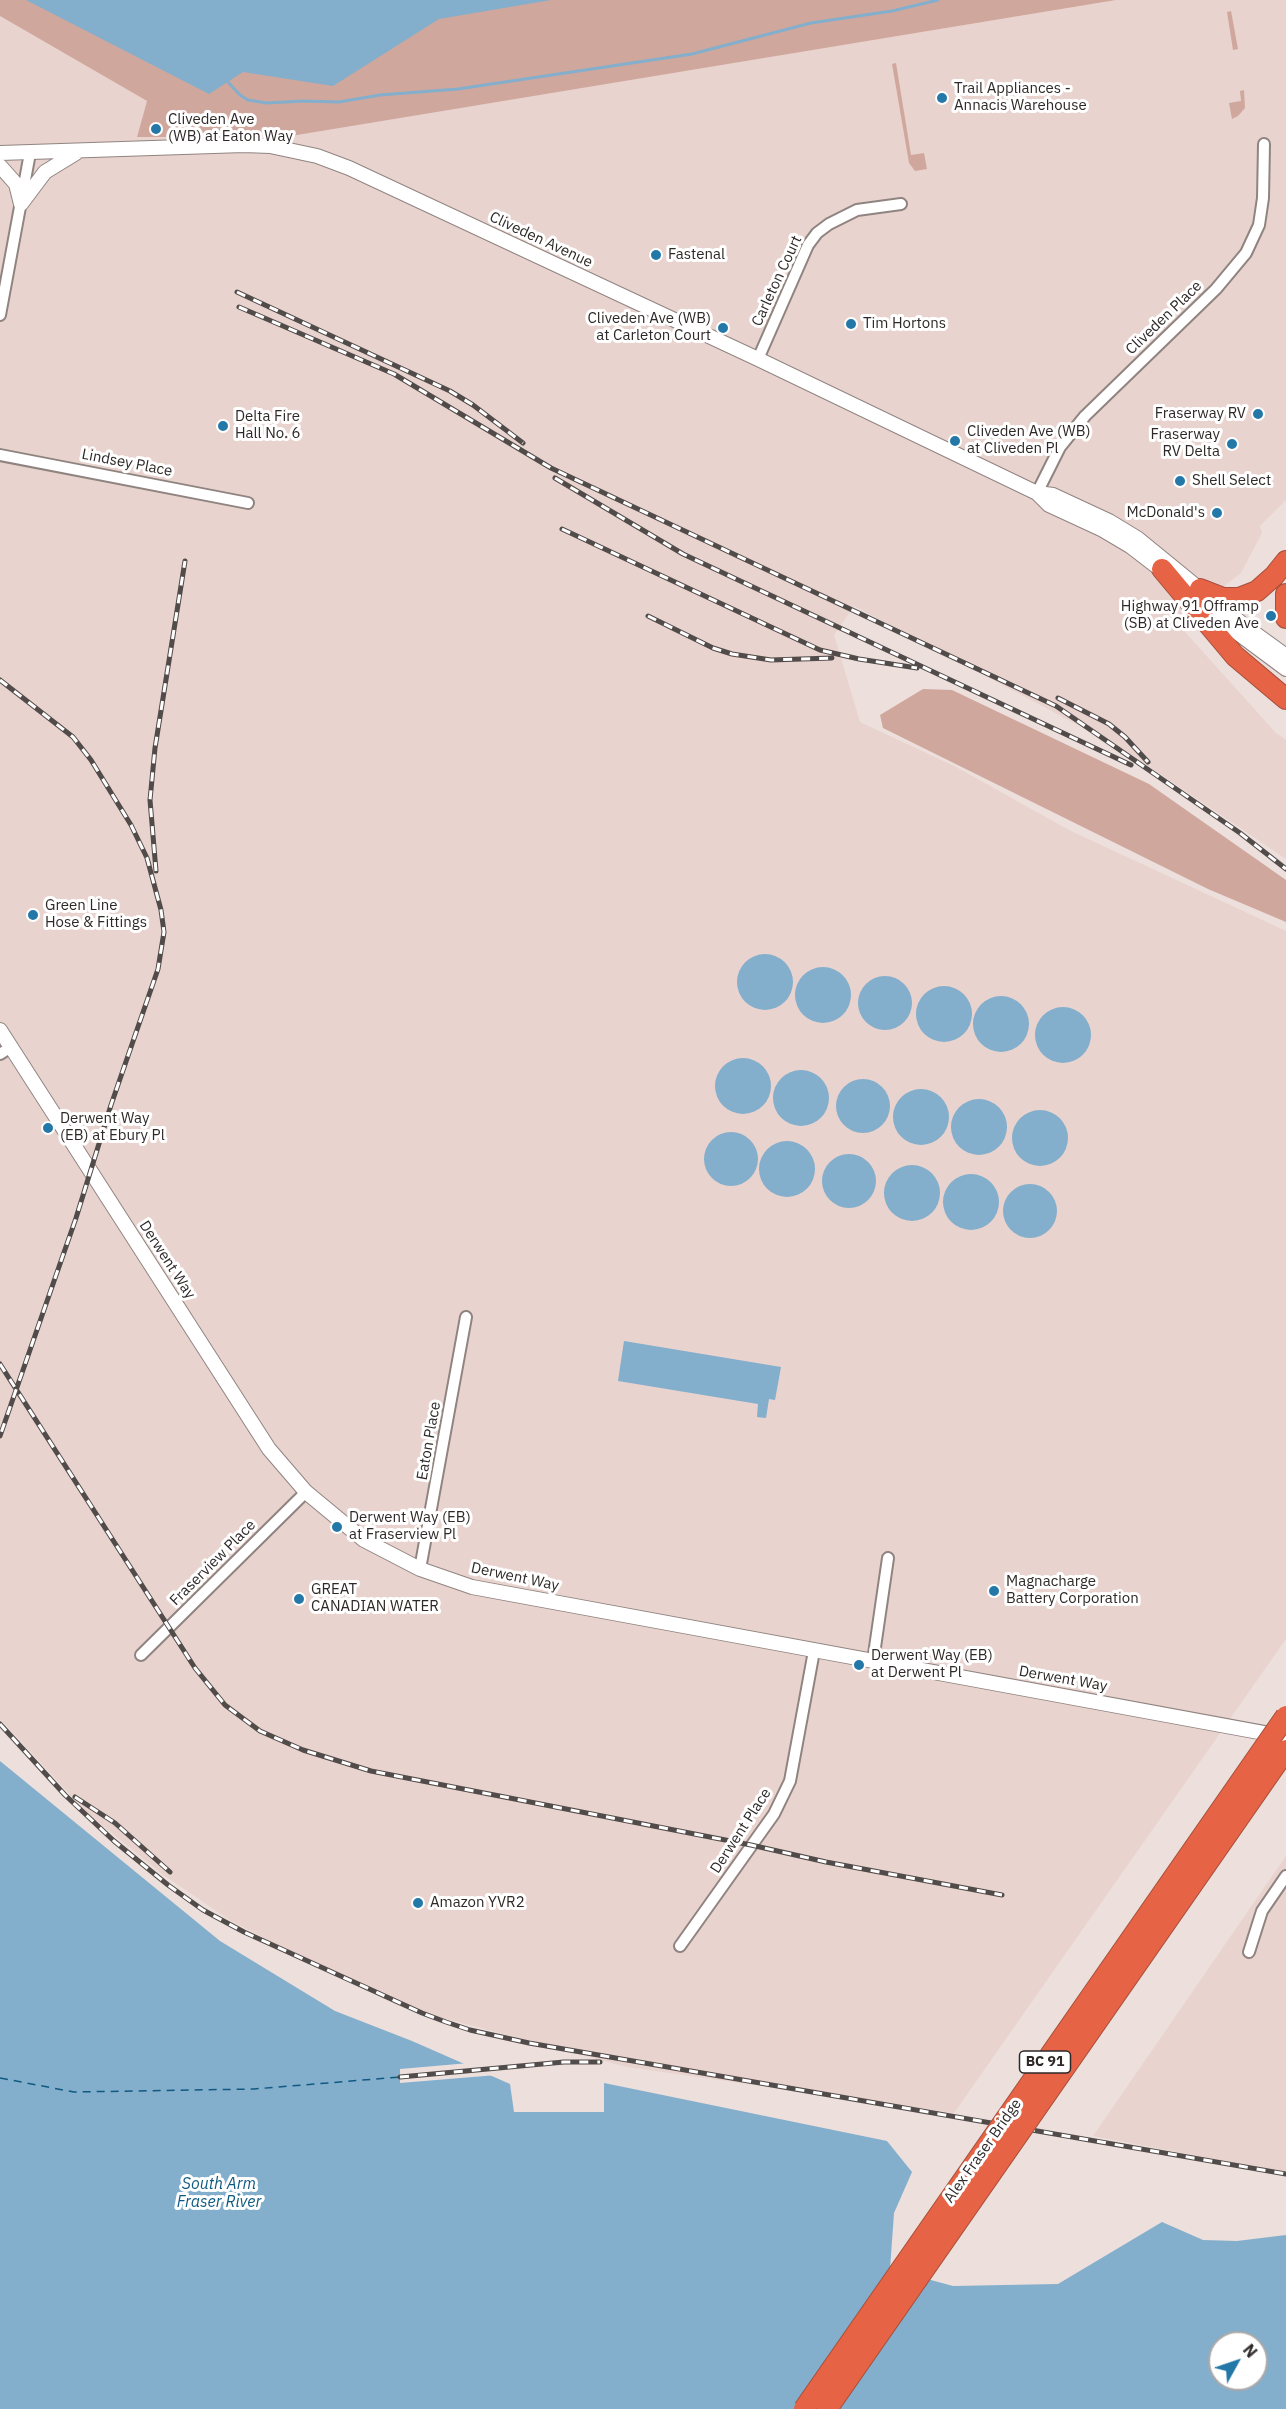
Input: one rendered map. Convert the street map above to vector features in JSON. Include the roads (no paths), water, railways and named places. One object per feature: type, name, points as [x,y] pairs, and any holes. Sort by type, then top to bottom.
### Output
[{"type":"highway","points":[[1200,589],[1223,598],[1239,598],[1257,591],[1286,561]]},
{"type":"highway","points":[[1162,569],[1235,656],[1286,699]]},
{"type":"highway","points":[[1286,594],[1286,618]]},
{"type":"highway","name":"Alex Fraser Bridge","points":[[804,2409],[1286,1716]]},
{"type":"highway","name":"Alex Fraser Bridge","points":[[827,2409],[1286,1750]]},
{"type":"street","name":"Cliveden Place","points":[[1037,493],[1060,447],[1085,416],[1216,289],[1246,253],[1259,225],[1264,144]]},
{"type":"street","name":"Cliveden Avenue","points":[[0,153],[244,145],[282,148],[317,156],[349,168],[758,359],[1037,493],[1053,495],[1109,521],[1153,549],[1246,627],[1286,656]]},
{"type":"street","points":[[21,204],[45,172],[80,151]]},
{"type":"street","points":[[0,315],[30,153]]},
{"type":"street","points":[[0,165],[16,184],[21,204]]},
{"type":"street","name":"Carleton Court","points":[[758,359],[808,245],[817,233],[857,210],[900,204]]},
{"type":"street","name":"Lindsey Place","points":[[0,455],[248,503]]},
{"type":"street","name":"Cliveden Avenue","points":[[1037,493],[1049,505],[1103,530],[1162,569],[1192,598],[1229,628],[1286,669]]},
{"type":"street","name":"Derwent Way","points":[[0,1030],[5,1050],[269,1449],[306,1492],[364,1540],[420,1569],[472,1587],[1286,1737]]},
{"type":"street","name":"Eaton Place","points":[[420,1569],[466,1317]]},
{"type":"street","name":"Fraserview Place","points":[[141,1655],[306,1492]]},
{"type":"street","points":[[873,1661],[888,1558]]},
{"type":"street","name":"Derwent Place","points":[[680,1946],[774,1814],[790,1780],[814,1651]]},
{"type":"street","points":[[1249,1952],[1262,1911],[1286,1876]]},
{"type":"water","points":[[26,0],[551,0],[439,19],[333,86],[243,72],[209,94]]},
{"type":"water","points":[[760,954],[770,954],[785,962],[791,971],[793,982],[791,993],[785,1002],[770,1010],[760,1010],[749,1005],[742,998],[737,987],[737,977],[742,966],[749,959]]},
{"type":"water","points":[[823,967],[834,969],[843,975],[849,984],[851,995],[849,1006],[843,1015],[834,1021],[823,1023],[812,1021],[803,1015],[797,1006],[795,995],[797,984],[803,975],[812,969]]},
{"type":"water","points":[[880,976],[890,976],[900,980],[908,988],[912,1003],[908,1018],[900,1026],[890,1030],[880,1030],[870,1026],[862,1018],[858,1008],[858,998],[862,988],[870,980]]},
{"type":"water","points":[[939,986],[949,986],[964,994],[970,1003],[972,1014],[970,1025],[964,1034],[949,1042],[939,1042],[928,1037],[921,1030],[916,1019],[916,1009],[921,998],[928,991]]},
{"type":"water","points":[[995,996],[1007,996],[1017,1000],[1025,1008],[1029,1024],[1025,1040],[1017,1048],[1007,1052],[995,1052],[985,1048],[977,1040],[973,1030],[973,1018],[977,1008],[985,1000]]},
{"type":"water","points":[[1057,1007],[1069,1007],[1083,1015],[1091,1029],[1089,1046],[1083,1055],[1069,1063],[1057,1063],[1040,1051],[1035,1041],[1035,1029],[1047,1012]]},
{"type":"water","points":[[738,1058],[748,1058],[763,1066],[769,1075],[771,1086],[769,1097],[763,1106],[748,1114],[738,1114],[727,1109],[720,1102],[715,1091],[715,1081],[720,1070],[727,1063]]},
{"type":"water","points":[[801,1070],[812,1072],[821,1078],[827,1087],[829,1098],[827,1109],[821,1118],[812,1124],[801,1126],[790,1124],[781,1118],[775,1109],[773,1098],[775,1087],[781,1078],[790,1072]]},
{"type":"water","points":[[858,1079],[868,1079],[878,1083],[886,1091],[890,1106],[886,1121],[878,1129],[868,1133],[858,1133],[848,1129],[840,1121],[836,1111],[836,1101],[840,1091],[848,1083]]},
{"type":"water","points":[[916,1089],[926,1089],[941,1097],[947,1106],[949,1117],[947,1128],[941,1137],[926,1145],[916,1145],[905,1140],[898,1133],[893,1122],[893,1112],[898,1101],[905,1094]]},
{"type":"water","points":[[973,1099],[985,1099],[995,1103],[1003,1111],[1007,1127],[1003,1143],[995,1151],[985,1155],[973,1155],[963,1151],[955,1143],[951,1133],[951,1121],[955,1111],[963,1103]]},
{"type":"water","points":[[1034,1110],[1046,1110],[1060,1118],[1068,1132],[1066,1149],[1060,1158],[1046,1166],[1034,1166],[1017,1154],[1012,1144],[1012,1132],[1024,1115]]},
{"type":"water","points":[[726,1132],[736,1132],[746,1136],[754,1144],[758,1159],[754,1174],[746,1182],[736,1186],[726,1186],[716,1182],[708,1174],[704,1164],[704,1154],[708,1144],[716,1136]]},
{"type":"water","points":[[787,1141],[798,1143],[807,1149],[813,1158],[815,1169],[813,1180],[807,1189],[798,1195],[787,1197],[776,1195],[767,1189],[761,1180],[759,1169],[761,1158],[767,1149],[776,1143]]},
{"type":"water","points":[[844,1154],[854,1154],[864,1158],[872,1166],[876,1181],[872,1196],[864,1204],[854,1208],[844,1208],[834,1204],[826,1196],[822,1186],[822,1176],[826,1166],[834,1158]]},
{"type":"water","points":[[912,1165],[923,1167],[932,1173],[938,1182],[940,1193],[938,1204],[932,1213],[923,1219],[912,1221],[901,1219],[892,1213],[886,1204],[884,1193],[886,1182],[892,1173],[901,1167]]},
{"type":"water","points":[[971,1174],[982,1176],[991,1182],[997,1191],[999,1202],[997,1213],[991,1222],[982,1228],[971,1230],[960,1228],[951,1222],[945,1213],[943,1202],[945,1191],[951,1182],[960,1176]]},
{"type":"water","points":[[1030,1184],[1040,1186],[1049,1192],[1055,1201],[1057,1211],[1055,1221],[1049,1230],[1040,1236],[1030,1238],[1020,1236],[1011,1230],[1005,1221],[1003,1211],[1005,1201],[1011,1192],[1020,1186]]},
{"type":"water","points":[[624,1341],[781,1367],[775,1400],[769,1399],[766,1418],[757,1417],[758,1404],[618,1381]]},
{"type":"water","name":"South Arm Fraser River","points":[[0,1761],[220,1941],[335,2011],[412,2041],[510,2084],[514,2112],[604,2112],[604,2083],[887,2141],[912,2172],[894,2213],[890,2269],[953,2286],[1058,2284],[1162,2222],[1203,2240],[1237,2241],[1286,2235],[1286,2409],[0,2409]]},
{"type":"waterway","points":[[228,79],[240,95],[248,100],[267,103],[339,102],[380,95],[458,89],[692,54],[811,23],[892,11],[938,0]]},
{"type":"railway","points":[[237,292],[450,391],[473,405],[523,443]]},
{"type":"railway","points":[[239,307],[394,374],[551,468],[1056,706],[1240,833],[1286,869]]},
{"type":"railway","points":[[555,478],[683,554],[1131,765]]},
{"type":"railway","points":[[562,529],[820,650],[917,668]]},
{"type":"railway","points":[[156,871],[150,800],[155,748],[185,561]]},
{"type":"railway","points":[[648,616],[713,648],[732,654],[771,660],[832,658]]},
{"type":"railway","points":[[0,680],[73,737],[91,760],[131,825],[147,858],[161,910],[164,932],[158,969],[111,1105],[76,1218],[0,1436]]},
{"type":"railway","points":[[1058,698],[1109,724],[1125,737],[1148,762]]},
{"type":"railway","points":[[0,1364],[195,1668],[225,1705],[260,1731],[303,1750],[371,1771],[1002,1895]]},
{"type":"railway","points":[[0,1724],[65,1795],[114,1841],[203,1910],[244,1932],[446,2022],[470,2030],[529,2043],[1286,2174]]},
{"type":"railway","points":[[75,1797],[115,1823],[170,1872]]},
{"type":"railway","points":[[400,2077],[564,2062],[600,2062]]},
{"type":"place","name":"Trail Appliances - Annacis Warehouse","points":[[942,98]]},
{"type":"place","name":"Cliveden Ave (WB) at Eaton Way","points":[[156,129]]},
{"type":"place","name":"Fastenal","points":[[656,255]]},
{"type":"place","name":"Tim Hortons","points":[[851,324]]},
{"type":"place","name":"Cliveden Ave (WB) at Carleton Court","points":[[723,328]]},
{"type":"place","name":"Fraserway RV","points":[[1258,414]]},
{"type":"place","name":"Delta Fire Hall No. 6","points":[[223,426]]},
{"type":"place","name":"Cliveden Ave (WB) at Cliveden Pl","points":[[955,441]]},
{"type":"place","name":"Fraserway RV Delta","points":[[1232,444]]},
{"type":"place","name":"Shell Select","points":[[1180,481]]},
{"type":"place","name":"McDonald's","points":[[1217,513]]},
{"type":"place","name":"Highway 91 Offramp (SB) at Cliveden Ave","points":[[1271,616]]},
{"type":"place","name":"Green Line Hose & Fittings","points":[[33,915]]},
{"type":"place","name":"Derwent Way (EB) at Ebury Pl","points":[[48,1128]]},
{"type":"place","name":"Derwent Way (EB) at Fraserview Pl","points":[[337,1527]]},
{"type":"place","name":"Magnacharge Battery Corporation","points":[[994,1591]]},
{"type":"place","name":"GREAT CANADIAN WATER","points":[[299,1599]]},
{"type":"place","name":"Derwent Way (EB) at Derwent Pl","points":[[859,1665]]},
{"type":"place","name":"Amazon YVR2","points":[[418,1903]]}]
